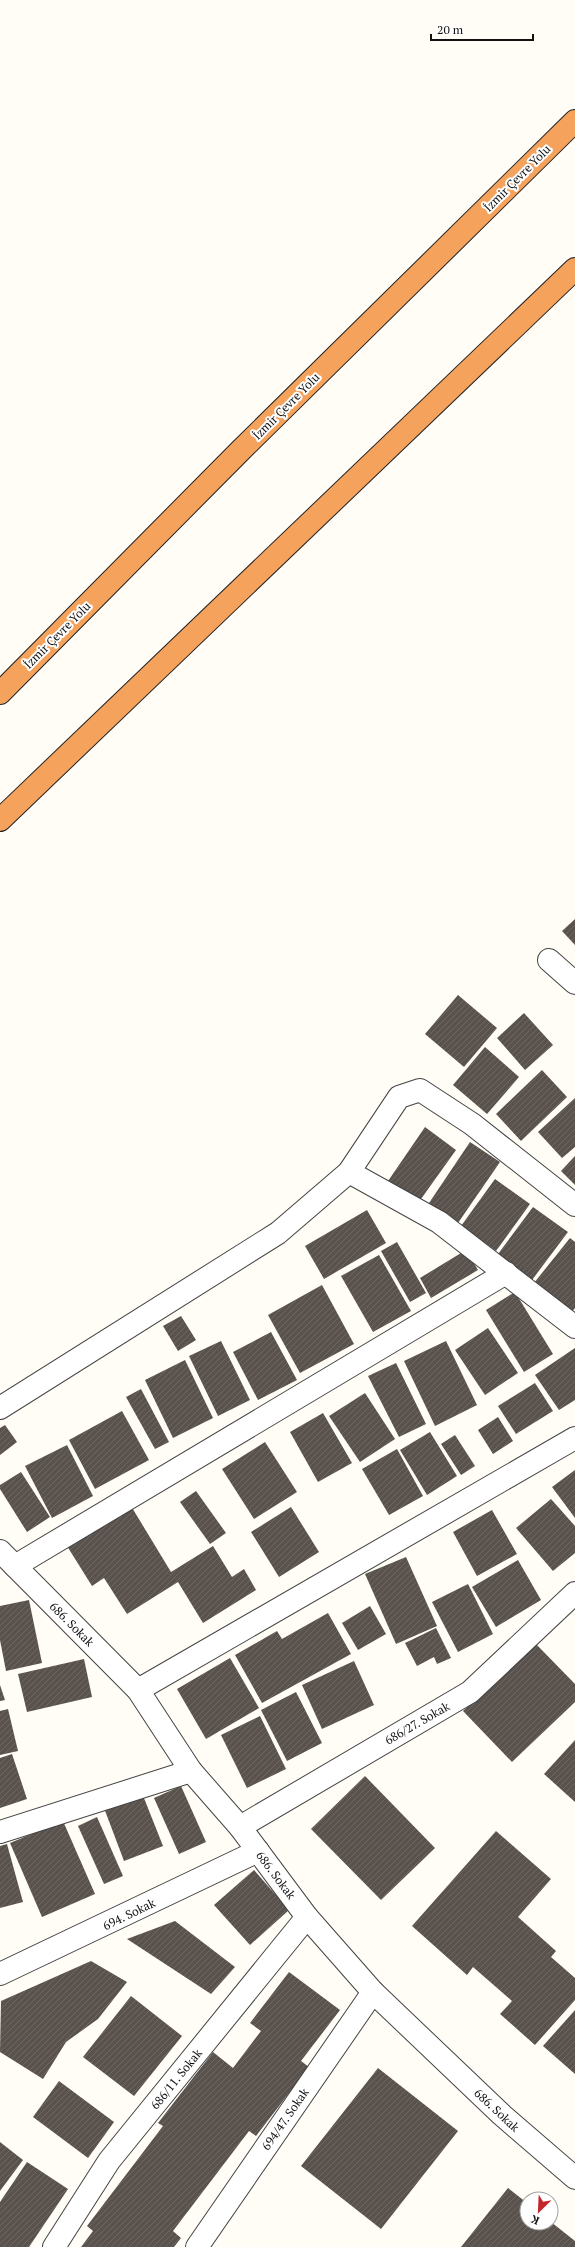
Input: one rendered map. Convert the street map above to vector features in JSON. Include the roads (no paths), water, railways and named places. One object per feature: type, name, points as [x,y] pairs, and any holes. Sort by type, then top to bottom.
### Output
[{"type":"highway","name":"İzmir Çevre Yolu","points":[[0,693],[241,450],[575,121]]},
{"type":"highway","points":[[0,820],[575,269]]},
{"type":"street","points":[[548,960],[575,983]]},
{"type":"street","points":[[0,1408],[278,1233],[349,1172],[399,1097],[420,1090],[472,1124],[575,1205]]},
{"type":"street","points":[[349,1172],[439,1222],[575,1327]]},
{"type":"street","points":[[15,1566],[506,1273]]},
{"type":"street","points":[[138,1690],[575,1438]]},
{"type":"street","name":"686. Sokak","points":[[0,1551],[138,1690],[191,1771],[240,1827],[307,1917],[373,1992],[502,2115],[575,2178]]},
{"type":"street","name":"686/27. Sokak","points":[[240,1827],[470,1692],[575,1593]]},
{"type":"street","points":[[0,1832],[191,1771]]},
{"type":"street","name":"694. Sokak","points":[[2,1967],[258,1851]]},
{"type":"street","name":"686/11. Sokak","points":[[54,2247],[109,2161],[307,1917]]},
{"type":"street","name":"694/47. Sokak","points":[[197,2247],[373,1992]]}]
